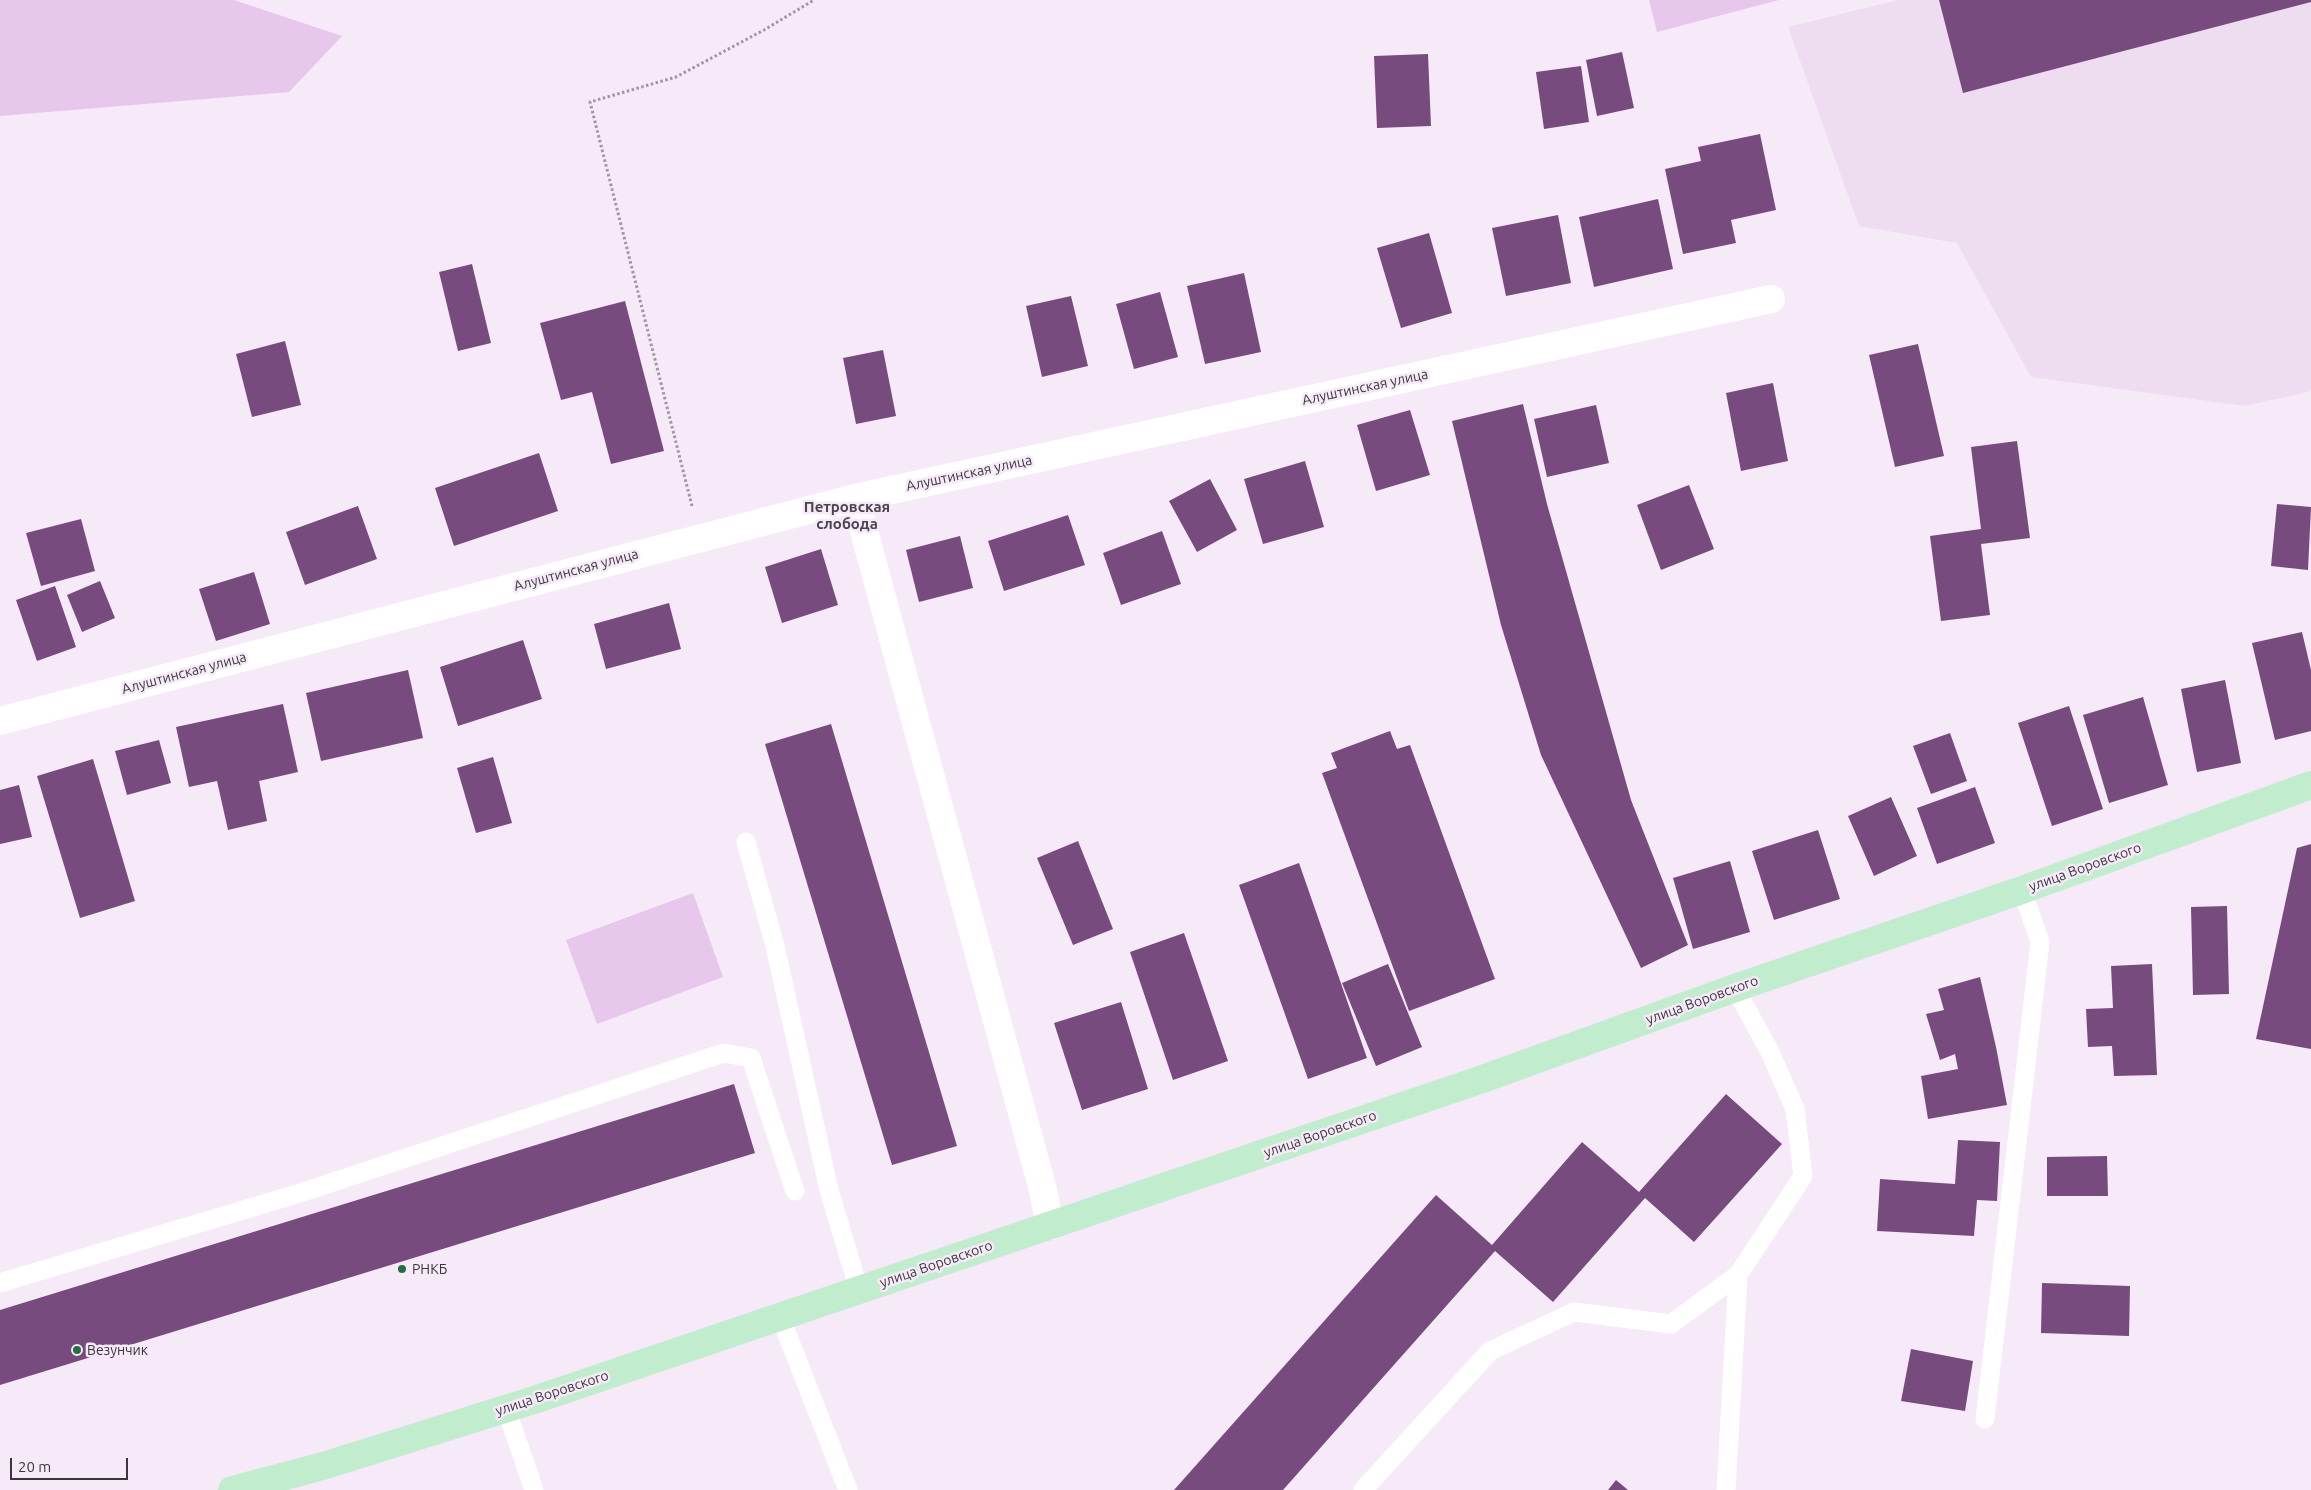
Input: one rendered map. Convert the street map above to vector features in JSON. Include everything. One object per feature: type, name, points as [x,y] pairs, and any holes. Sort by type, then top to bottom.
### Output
[{"type":"main road","name":"улица Воровского","points":[[232,1490],[323,1466],[506,1408],[1050,1226],[1474,1082],[1734,988],[2022,890],[2311,785]]},
{"type":"main road","points":[[302,1490],[323,1466]]},
{"type":"street","name":"Алуштинская улица","points":[[0,721],[855,498],[1771,300]]},
{"type":"street","points":[[855,498],[1043,1190],[1050,1226]]},
{"type":"lane","points":[[746,842],[774,946],[829,1190],[859,1290]]},
{"type":"lane","points":[[1985,1419],[2040,942],[2022,890]]},
{"type":"lane","points":[[1363,1490],[1490,1351],[1574,1312],[1671,1324],[1738,1275],[1803,1176],[1795,1109],[1770,1052],[1734,988]]},
{"type":"lane","points":[[0,1283],[292,1196],[724,1053],[751,1058],[795,1191]]},
{"type":"lane","points":[[1726,1490],[1738,1275]]},
{"type":"lane","points":[[780,1316],[848,1490]]},
{"type":"lane","points":[[506,1408],[534,1490]]},
{"type":"path","points":[[700,538],[590,102],[676,76],[764,30],[814,0]]},
{"type":"shaded area","points":[[0,0],[234,0],[342,36],[289,92],[0,116]]},
{"type":"shaded area","points":[[1649,0],[1779,0],[1657,32]]},
{"type":"shaded area","points":[[1898,0],[2311,0],[2311,391],[2245,406],[2031,377],[1957,243],[1859,226],[1788,27]]},
{"type":"shaded area","points":[[693,893],[723,977],[597,1024],[566,940]]},
{"type":"building","points":[[1939,0],[2311,0],[2311,2],[1963,93]]},
{"type":"building","points":[[1622,52],[1634,108],[1597,116],[1586,60]]},
{"type":"building","points":[[1428,54],[1431,126],[1377,128],[1374,56]]},
{"type":"building","points":[[1581,66],[1589,122],[1544,129],[1536,72]]},
{"type":"building","points":[[1760,134],[1776,210],[1731,220],[1736,243],[1683,254],[1665,169],[1701,161],[1698,147]]},
{"type":"building","points":[[1658,199],[1673,269],[1594,287],[1579,217]]},
{"type":"building","points":[[1558,215],[1571,283],[1506,296],[1492,228]]},
{"type":"building","points":[[1429,233],[1452,313],[1401,328],[1377,248]]},
{"type":"building","points":[[472,264],[491,343],[458,351],[439,272]]},
{"type":"building","points":[[1244,273],[1261,352],[1205,364],[1187,286]]},
{"type":"building","points":[[1160,292],[1178,357],[1134,369],[1116,304]]},
{"type":"building","points":[[1071,296],[1088,366],[1042,377],[1026,306]]},
{"type":"building","points":[[625,301],[664,451],[611,464],[592,392],[561,400],[540,323]]},
{"type":"building","points":[[285,341],[301,405],[252,417],[236,354]]},
{"type":"building","points":[[1918,344],[1944,456],[1895,467],[1869,355]]},
{"type":"building","points":[[883,350],[896,416],[856,424],[843,358]]},
{"type":"building","points":[[1773,383],[1788,461],[1741,471],[1726,393]]},
{"type":"building","points":[[1523,404],[1547,504],[1631,800],[1688,945],[1641,968],[1541,755],[1501,625],[1452,421]]},
{"type":"building","points":[[1596,405],[1609,463],[1547,477],[1534,419]]},
{"type":"building","points":[[1410,410],[1430,475],[1376,491],[1357,425]]},
{"type":"building","points":[[2017,441],[2030,538],[1981,544],[1990,615],[1941,621],[1930,536],[1981,529],[1971,447]]},
{"type":"building","points":[[539,453],[558,511],[454,546],[435,488]]},
{"type":"building","points":[[1305,461],[1324,527],[1263,544],[1244,479]]},
{"type":"building","points":[[1210,479],[1237,530],[1197,552],[1169,501]]},
{"type":"building","points":[[1689,485],[1714,549],[1661,570],[1637,505]]},
{"type":"building","points":[[2277,504],[2311,507],[2308,570],[2271,566]]},
{"type":"building","points":[[358,506],[377,559],[305,585],[286,532]]},
{"type":"building","points":[[1068,515],[1085,565],[1004,591],[988,541]]},
{"type":"building","points":[[81,519],[95,571],[41,586],[26,533]]},
{"type":"building","points":[[1162,531],[1181,584],[1121,605],[1103,553]]},
{"type":"building","points":[[960,536],[973,588],[919,602],[906,550]]},
{"type":"building","points":[[821,549],[838,605],[782,623],[765,567]]},
{"type":"building","points":[[254,572],[270,624],[216,641],[199,589]]},
{"type":"building","points":[[100,581],[115,618],[82,632],[67,595]]},
{"type":"building","points":[[55,586],[76,647],[37,661],[16,600]]},
{"type":"building","points":[[669,603],[681,649],[606,669],[594,624]]},
{"type":"building","points":[[2302,632],[2311,670],[2311,731],[2275,740],[2252,643]]},
{"type":"building","points":[[523,640],[542,699],[458,726],[440,667]]},
{"type":"building","points":[[408,670],[423,738],[321,761],[306,693]]},
{"type":"building","points":[[2225,680],[2241,763],[2197,772],[2181,689]]},
{"type":"building","points":[[2143,697],[2168,785],[2109,803],[2083,715]]},
{"type":"building","points":[[283,704],[298,772],[259,781],[267,821],[228,830],[217,781],[189,787],[176,727]]},
{"type":"building","points":[[2069,706],[2103,809],[2052,826],[2018,723]]},
{"type":"building","points":[[831,724],[957,1146],[892,1165],[765,744]]},
{"type":"building","points":[[1390,731],[1397,749],[1410,745],[1495,979],[1409,1011],[1322,773],[1337,768],[1331,753]]},
{"type":"building","points":[[1950,733],[1967,781],[1931,794],[1913,746]]},
{"type":"building","points":[[159,740],[171,783],[127,795],[115,751]]},
{"type":"building","points":[[493,757],[512,823],[476,833],[457,768]]},
{"type":"building","points":[[93,759],[135,901],[80,918],[37,776]]},
{"type":"building","points":[[19,785],[32,837],[0,844],[0,790]]},
{"type":"building","points":[[1975,787],[1995,843],[1937,864],[1917,808]]},
{"type":"building","points":[[1891,797],[1917,856],[1874,876],[1848,816]]},
{"type":"building","points":[[1818,830],[1840,899],[1774,920],[1752,851]]},
{"type":"building","points":[[1078,841],[1113,929],[1073,945],[1037,858]]},
{"type":"building","points":[[2311,844],[2311,1049],[2256,1039],[2297,848]]},
{"type":"building","points":[[1730,861],[1750,932],[1693,949],[1673,878]]},
{"type":"building","points":[[1299,863],[1367,1058],[1308,1079],[1239,885]]},
{"type":"building","points":[[2227,906],[2229,994],[2193,995],[2191,907]]},
{"type":"building","points":[[1184,933],[1228,1061],[1173,1080],[1130,952]]},
{"type":"building","points":[[1388,964],[1422,1047],[1376,1066],[1342,983]]},
{"type":"building","points":[[2152,964],[2157,1075],[2114,1076],[2112,1046],[2088,1047],[2086,1009],[2113,1008],[2111,966]]},
{"type":"building","points":[[1980,977],[2007,1105],[1928,1119],[1921,1076],[1958,1069],[1955,1054],[1940,1060],[1926,1014],[1944,1010],[1938,989]]},
{"type":"building","points":[[1121,1002],[1148,1089],[1082,1110],[1054,1023]]},
{"type":"building","points":[[734,1084],[755,1153],[0,1385],[0,1310]]},
{"type":"building","points":[[1726,1094],[1782,1144],[1694,1242],[1645,1198],[1553,1302],[1495,1251],[1283,1490],[1174,1490],[1436,1195],[1492,1245],[1582,1142],[1639,1192]]},
{"type":"building","points":[[1958,1140],[2000,1142],[1997,1201],[1977,1200],[1974,1236],[1877,1231],[1880,1179],[1955,1184]]},
{"type":"building","points":[[2107,1156],[2108,1196],[2047,1196],[2047,1157]]},
{"type":"building","points":[[2042,1283],[2130,1286],[2129,1336],[2041,1333]]},
{"type":"building","points":[[1911,1349],[1973,1361],[1965,1411],[1901,1401]]},
{"type":"building","points":[[1616,1480],[1628,1490],[1608,1490]]},
{"type":"place","name":"РНКБ","points":[[402,1269]]},
{"type":"place","name":"Везунчик","points":[[77,1350]]},
{"type":"district","name":"Петровская слобода","points":[[847,516]]}]
